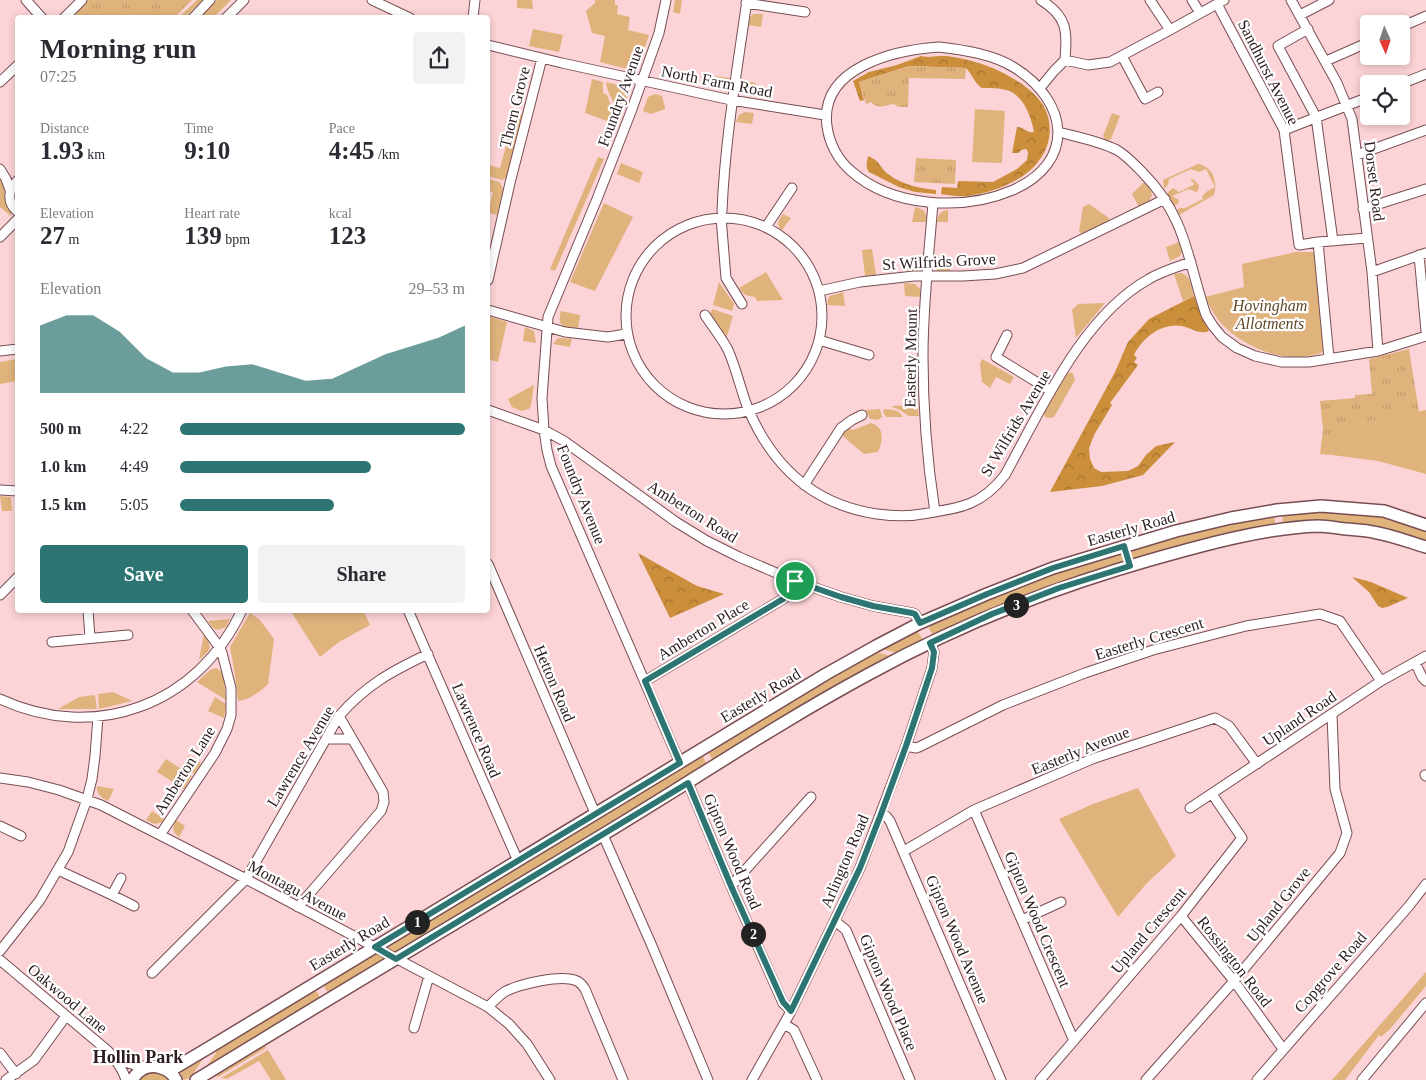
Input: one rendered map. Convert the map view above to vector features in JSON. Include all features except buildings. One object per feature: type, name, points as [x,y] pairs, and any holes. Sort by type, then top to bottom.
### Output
[{"type":"main road","name":"Easterly Road","points":[[167,1070],[210,1047],[826,674],[920,623],[1053,568],[1176,531],[1231,518],[1277,510],[1321,506],[1384,511],[1426,525]]},
{"type":"main road","points":[[1277,510],[1280,530]]},
{"type":"main road","points":[[196,1080],[603,835],[835,692],[930,643],[1000,611],[1059,588],[1130,566],[1236,538],[1280,530],[1321,526],[1372,531],[1426,548]]},
{"type":"main road","points":[[1124,546],[1130,566]]},
{"type":"main road","points":[[316,982],[328,1000]]},
{"type":"main road","points":[[132,1080],[140,1070],[150,1067],[167,1070],[174,1075],[176,1080]]},
{"type":"street","points":[[26,0],[39,15]]},
{"type":"street","points":[[67,15],[82,0]]},
{"type":"street","points":[[196,15],[210,0]]},
{"type":"street","points":[[229,15],[244,0]]},
{"type":"street","points":[[473,15],[475,0]]},
{"type":"street","name":"Foundry Avenue","points":[[666,0],[659,33],[642,81],[597,199],[548,317],[542,398],[544,430],[551,466],[680,763]]},
{"type":"street","points":[[1040,88],[1065,60],[1067,36],[1062,18],[1054,8],[1041,0]]},
{"type":"street","points":[[1150,0],[1170,30]]},
{"type":"street","points":[[1192,0],[1200,13]]},
{"type":"street","name":"Dorset Road","points":[[1291,0],[1326,61],[1352,119],[1372,272],[1378,351]]},
{"type":"street","points":[[1300,15],[1329,0]]},
{"type":"street","points":[[374,1],[404,15]]},
{"type":"street","points":[[742,304],[726,278],[721,214],[731,100],[746,2],[805,12]]},
{"type":"street","points":[[1065,60],[1080,64],[1096,65],[1107,62],[1122,56],[1220,2]]},
{"type":"street","name":"Sandhurst Avenue","points":[[1220,2],[1284,130],[1298,245],[1318,242]]},
{"type":"street","points":[[1410,23],[1426,16]]},
{"type":"street","points":[[1308,29],[1278,46],[1316,117],[1333,241]]},
{"type":"street","name":"North Farm Road","points":[[490,45],[731,100],[825,115]]},
{"type":"street","points":[[1326,61],[1360,46]]},
{"type":"street","points":[[920,48],[958,49],[977,53],[1014,68],[1040,88],[1049,100],[1055,114],[1058,132],[1057,144],[1046,167],[1035,177],[1020,186],[984,199],[966,202],[933,203],[881,190],[854,173],[832,146],[827,132],[825,115],[837,85],[864,65],[883,57],[920,48]]},
{"type":"street","points":[[1122,56],[1145,99],[1158,92]]},
{"type":"street","name":"Thorn Grove","points":[[490,271],[542,58]]},
{"type":"street","points":[[0,82],[15,68]]},
{"type":"street","points":[[1410,80],[1426,74]]},
{"type":"street","points":[[1284,130],[1360,101]]},
{"type":"street","points":[[1357,155],[1426,130]]},
{"type":"street","points":[[1058,132],[1099,143],[1119,151],[1148,178],[1165,199],[1181,230],[1206,315],[1222,337],[1237,348],[1266,359],[1281,362],[1309,362],[1378,351],[1426,336]]},
{"type":"street","points":[[0,169],[15,175]]},
{"type":"street","points":[[0,169],[6,178],[10,190],[9,199],[15,209]]},
{"type":"street","points":[[10,190],[15,184]]},
{"type":"street","points":[[766,227],[792,188]]},
{"type":"street","points":[[1364,209],[1426,189]]},
{"type":"street","name":"St Wilfrids Grove","points":[[819,292],[860,282],[914,276],[994,274],[1023,268],[1165,199]]},
{"type":"street","name":"Easterly Mount","points":[[933,203],[923,355],[928,465],[935,512]]},
{"type":"street","points":[[721,214],[766,227],[785,238],[812,271],[819,292],[822,316],[820,340],[810,364],[794,385],[773,401],[749,411],[717,414],[685,407],[658,390],[638,364],[626,334],[626,300],[637,268],[659,242],[688,224],[721,214]]},
{"type":"street","points":[[0,237],[15,222]]},
{"type":"street","points":[[1329,358],[1318,242],[1367,238]]},
{"type":"street","points":[[1372,272],[1423,254],[1426,331]]},
{"type":"street","name":"St Wilfrids Avenue","points":[[705,315],[728,349],[749,411],[771,450],[785,467],[804,485],[840,505],[863,512],[913,516],[972,503],[984,497],[995,488],[1005,475],[1052,391],[1087,336],[1106,313],[1127,294],[1148,279],[1166,270],[1191,262]]},
{"type":"street","points":[[490,311],[565,332],[608,337],[626,334]]},
{"type":"street","points":[[1007,336],[996,357],[1052,391]]},
{"type":"street","points":[[820,340],[869,356]]},
{"type":"street","points":[[0,351],[15,349]]},
{"type":"street","name":"Amberton Road","points":[[490,411],[544,430],[581,452],[676,522],[706,541],[738,557],[795,581],[841,597],[873,606],[915,614],[920,623]]},
{"type":"street","points":[[804,485],[841,428],[862,415]]},
{"type":"street","points":[[0,490],[15,491]]},
{"type":"street","name":"Hetton Road","points":[[490,569],[595,813]]},
{"type":"street","points":[[0,596],[15,580]]},
{"type":"street","name":"Amberton Place","points":[[645,681],[783,599],[792,589],[795,581]]},
{"type":"street","points":[[88,613],[90,638]]},
{"type":"street","name":"Amberton Lane","points":[[160,835],[215,753],[227,729],[230,715],[231,688],[220,648],[194,613]]},
{"type":"street","points":[[0,699],[12,705],[36,712],[78,718],[98,717],[144,706],[170,692],[206,664],[220,648],[240,613]]},
{"type":"street","name":"Lawrence Road","points":[[409,613],[518,861]]},
{"type":"street","name":"Easterly Crescent","points":[[906,746],[919,747],[1003,705],[1085,673],[1153,650],[1246,626],[1320,614],[1340,621],[1382,681]]},
{"type":"street","points":[[52,642],[128,635]]},
{"type":"street","name":"Arlington Road","points":[[752,1080],[791,1011],[860,868],[906,746],[932,668],[934,652],[930,643]]},
{"type":"street","name":"Lawrence Avenue","points":[[152,973],[246,880],[339,716],[360,694],[377,681],[396,669],[428,654]]},
{"type":"street","name":"Upland Road","points":[[1190,808],[1382,681],[1426,656]]},
{"type":"street","points":[[1415,662],[1426,681]]},
{"type":"street","name":"Upland Grove","points":[[1146,1080],[1234,982],[1340,853],[1347,833],[1334,790],[1332,715]]},
{"type":"street","points":[[298,907],[383,806],[384,802],[383,792],[339,716]]},
{"type":"street","points":[[0,951],[40,900],[68,852],[92,779],[98,717]]},
{"type":"street","name":"Easterly Avenue","points":[[904,850],[974,810],[1092,759],[1215,718],[1229,726],[1257,764]]},
{"type":"street","points":[[326,739],[352,739]]},
{"type":"street","name":"Montagu Avenue","points":[[0,778],[28,782],[86,799],[160,835],[488,1007],[509,1024],[527,1044],[550,1080]]},
{"type":"street","name":"Gipton Wood Road","points":[[688,783],[731,886],[783,1002],[791,1011]]},
{"type":"street","name":"Upland Crescent","points":[[1040,1080],[1181,916],[1242,838],[1212,794]]},
{"type":"street","points":[[731,886],[811,797]]},
{"type":"street","name":"Gipton Wood Crescent","points":[[974,810],[1074,1040]]},
{"type":"street","name":"Gipton Wood Avenue","points":[[881,814],[890,821],[904,850],[1001,1080]]},
{"type":"street","points":[[0,826],[21,836]]},
{"type":"street","points":[[603,835],[708,1080]]},
{"type":"street","points":[[58,870],[134,906]]},
{"type":"street","points":[[112,895],[122,878]]},
{"type":"street","name":"Copgrove Road","points":[[1256,1080],[1409,906],[1426,884]]},
{"type":"street","points":[[1022,920],[1061,902]]},
{"type":"street","name":"Rossington Road","points":[[1181,916],[1234,982],[1283,1049]]},
{"type":"street","name":"Gipton Wood Place","points":[[835,921],[846,930],[910,1080]]},
{"type":"street","name":"Oakwood Lane","points":[[0,960],[108,1051],[117,1060],[126,1080]]},
{"type":"street","points":[[414,1028],[429,976]]},
{"type":"street","points":[[488,1007],[501,994],[527,983],[557,980],[574,980],[578,982],[585,989],[623,1080]]},
{"type":"street","points":[[1362,1080],[1426,1003]]},
{"type":"street","points":[[6,1080],[34,1060],[66,1016]]},
{"type":"street","points":[[784,1024],[794,1030],[816,1080]]},
{"type":"street","points":[[0,1052],[16,1074]]},
{"type":"street","name":"Oakwood Lane","points":[[117,1060],[150,1067]]},
{"type":"green space","points":[[88,0],[192,0],[177,15],[73,15]]},
{"type":"green space","points":[[197,0],[203,0],[187,15],[181,15]]},
{"type":"green space","points":[[217,0],[231,0],[216,15],[202,15]]},
{"type":"green space","points":[[517,0],[532,0],[533,9],[517,8]]},
{"type":"green space","points":[[595,0],[615,0],[615,5],[618,5],[617,14],[630,17],[628,30],[649,35],[640,62],[635,68],[623,68],[600,62],[605,36],[592,33],[586,11],[595,3]]},
{"type":"green space","points":[[675,0],[682,0],[680,14],[673,12]]},
{"type":"green space","points":[[753,14],[763,14],[761,27],[748,25],[749,18]]},
{"type":"green space","points":[[533,29],[563,35],[559,52],[529,46]]},
{"type":"green space","points":[[921,56],[953,57],[983,64],[1022,84],[1034,94],[1047,113],[1050,134],[1045,151],[1038,162],[1018,179],[993,190],[964,196],[941,194],[942,187],[957,188],[958,181],[993,182],[1017,169],[1027,160],[1028,152],[1026,149],[1021,150],[1019,153],[1012,153],[1017,127],[1034,132],[1025,106],[1017,96],[1003,89],[982,88],[966,68],[909,66],[859,82],[864,100],[860,101],[853,81],[869,72],[897,65]]},
{"type":"green space","points":[[909,66],[966,68],[965,79],[909,78],[908,107],[899,107],[894,104],[876,106],[871,102],[866,104],[859,82]]},
{"type":"green space","points":[[715,76],[730,78],[725,88],[713,89]]},
{"type":"green space","points":[[592,79],[603,82],[603,93],[607,95],[613,110],[621,118],[618,125],[585,113]]},
{"type":"green space","points":[[740,80],[756,83],[753,96],[740,91],[738,86]]},
{"type":"green space","points":[[606,82],[620,86],[626,91],[626,100],[621,114],[610,95]]},
{"type":"green space","points":[[655,94],[662,96],[665,109],[651,114],[643,111],[648,97]]},
{"type":"green space","points":[[975,109],[1005,111],[1002,163],[972,162]]},
{"type":"green space","points":[[745,112],[754,113],[752,124],[736,122],[739,115]]},
{"type":"green space","points":[[515,113],[523,115],[507,177],[502,180],[490,177],[490,166],[500,168]]},
{"type":"green space","points":[[1112,113],[1120,116],[1111,139],[1106,141],[1103,136]]},
{"type":"green space","points":[[868,156],[878,162],[893,178],[911,185],[936,190],[936,194],[915,192],[899,187],[869,172],[867,166]]},
{"type":"green space","points":[[598,157],[604,159],[555,271],[550,269]]},
{"type":"green space","points":[[916,158],[956,160],[955,184],[914,182]]},
{"type":"green space","points":[[621,163],[643,172],[639,183],[617,174]]},
{"type":"green space","points":[[1198,164],[1207,168],[1215,180],[1215,187],[1206,169],[1199,172],[1191,169],[1169,179],[1168,185],[1164,189],[1163,180]]},
{"type":"green space","points":[[2,179],[11,216],[0,207],[0,180]]},
{"type":"green space","points":[[1193,179],[1199,185],[1198,191],[1189,189],[1172,196],[1179,200],[1178,204],[1174,206],[1167,193],[1173,188],[1179,192],[1195,184],[1190,180]]},
{"type":"green space","points":[[490,180],[500,182],[503,189],[497,215],[490,213],[493,192],[490,191]]},
{"type":"green space","points":[[1144,182],[1150,188],[1152,195],[1149,201],[1139,207],[1132,194]]},
{"type":"green space","points":[[1215,187],[1214,195],[1179,215],[1177,210],[1203,199],[1202,197],[1206,192]]},
{"type":"green space","points":[[604,203],[633,217],[595,291],[570,282]]},
{"type":"green space","points":[[1089,204],[1109,218],[1109,221],[1082,234],[1079,231],[1083,207]]},
{"type":"green space","points":[[915,207],[924,212],[926,222],[912,222]]},
{"type":"green space","points":[[948,210],[948,222],[937,222],[940,214]]},
{"type":"green space","points":[[783,214],[791,218],[782,230],[778,224]]},
{"type":"green space","points":[[1179,242],[1182,251],[1180,256],[1170,261],[1166,247]]},
{"type":"green space","points":[[872,249],[876,275],[865,276],[862,250]]},
{"type":"green space","name":"Hovingham Allotments","points":[[1296,252],[1312,252],[1315,254],[1326,351],[1297,357],[1282,356],[1268,352],[1241,340],[1219,321],[1205,297],[1244,287],[1242,264]]},
{"type":"green space","points":[[907,259],[923,259],[920,270],[908,273]]},
{"type":"green space","points":[[933,259],[950,259],[950,271],[937,270]]},
{"type":"green space","points":[[766,272],[783,300],[757,301],[755,297],[746,295],[739,288]]},
{"type":"green space","points":[[1180,273],[1188,278],[1194,296],[1183,301],[1174,274]]},
{"type":"green space","points":[[719,282],[734,304],[732,311],[713,305]]},
{"type":"green space","points":[[904,283],[915,284],[920,289],[920,297],[905,296]]},
{"type":"green space","points":[[843,292],[845,306],[827,305],[830,296]]},
{"type":"green space","points":[[1194,296],[1209,331],[1199,332],[1175,325],[1160,329],[1147,337],[1134,355],[1137,358],[1134,362],[1138,365],[1110,403],[1112,405],[1094,435],[1089,448],[1090,459],[1094,468],[1101,472],[1128,471],[1138,466],[1156,446],[1175,442],[1143,475],[1102,486],[1050,492],[1115,372],[1128,342],[1149,319]]},
{"type":"green space","points":[[1105,303],[1076,338],[1072,310],[1078,304]]},
{"type":"green space","points":[[712,309],[733,316],[726,339],[710,314]]},
{"type":"green space","points":[[561,311],[580,315],[578,329],[561,324]]},
{"type":"green space","points":[[490,317],[507,322],[498,362],[490,360]]},
{"type":"green space","points":[[525,327],[534,331],[536,343],[523,341]]},
{"type":"green space","points":[[559,338],[572,339],[570,347],[553,344]]},
{"type":"green space","points":[[1409,349],[1419,412],[1349,425],[1334,447],[1332,455],[1320,454],[1323,429],[1320,401],[1355,398],[1355,395],[1372,394],[1369,359]]},
{"type":"green space","points":[[15,359],[15,381],[0,384],[0,362]]},
{"type":"green space","points":[[982,359],[1014,377],[1010,384],[996,377],[990,388],[982,382],[980,364]]},
{"type":"green space","points":[[1071,372],[1075,380],[1054,417],[1045,417],[1044,413],[1067,374]]},
{"type":"green space","points":[[534,385],[529,409],[521,411],[512,407],[508,399]]},
{"type":"green space","points":[[917,405],[919,416],[909,416],[892,407],[892,406]]},
{"type":"green space","points":[[880,409],[882,417],[878,420],[870,419],[866,410]]},
{"type":"green space","points":[[884,409],[897,411],[903,417],[886,417],[883,412]]},
{"type":"green space","points":[[1426,410],[1426,474],[1378,461],[1332,455],[1334,447],[1348,425]]},
{"type":"green space","points":[[871,423],[876,425],[881,431],[881,443],[878,452],[864,454],[843,436],[843,430],[849,426],[853,430]]},
{"type":"green space","points":[[0,496],[11,497],[12,511],[2,511]]},
{"type":"green space","points":[[1326,510],[1383,517],[1426,529],[1426,542],[1284,524],[1283,522],[1284,514]]},
{"type":"green space","points":[[1274,516],[1276,526],[1133,560],[1130,552],[1130,550],[1148,544],[1184,534]]},
{"type":"green space","points":[[1122,552],[1124,563],[933,635],[929,629],[931,624],[1002,594]]},
{"type":"green space","points":[[638,553],[697,586],[724,594],[670,618]]},
{"type":"green space","points":[[1352,577],[1371,582],[1408,598],[1382,608],[1378,606],[1369,592]]},
{"type":"green space","points":[[250,613],[260,620],[274,639],[268,684],[254,695],[238,701],[230,647]]},
{"type":"green space","points":[[292,613],[364,613],[370,625],[339,642],[320,657]]},
{"type":"green space","points":[[230,619],[226,627],[218,630],[213,628],[208,621]]},
{"type":"green space","points":[[917,631],[922,641],[898,653],[885,650],[886,647]]},
{"type":"green space","points":[[204,634],[210,645],[208,651],[199,660]]},
{"type":"green space","points":[[876,652],[891,656],[714,762],[707,751]]},
{"type":"green space","points":[[216,668],[223,673],[226,700],[197,682],[210,670]]},
{"type":"green space","points":[[113,692],[132,701],[99,709],[98,694]]},
{"type":"green space","points":[[95,695],[97,709],[58,709],[79,697]]},
{"type":"green space","points":[[215,697],[226,704],[224,718],[208,711]]},
{"type":"green space","points":[[702,754],[707,765],[395,953],[387,948],[387,945]]},
{"type":"green space","points":[[189,755],[201,763],[194,774],[182,766]]},
{"type":"green space","points":[[166,759],[192,776],[184,789],[157,772]]},
{"type":"green space","points":[[97,786],[114,789],[108,801],[97,791]]},
{"type":"green space","points":[[1138,788],[1176,856],[1147,883],[1118,917],[1059,819],[1093,804]]},
{"type":"green space","points":[[152,811],[165,819],[163,822],[154,824],[146,820]]},
{"type":"green space","points":[[176,820],[185,826],[179,837],[173,829]]},
{"type":"green space","points":[[375,953],[385,960],[329,993],[326,990],[324,984]]},
{"type":"green space","points":[[1426,972],[1426,986],[1390,1029],[1381,1037],[1379,1035],[1345,1080],[1332,1080]]},
{"type":"green space","points":[[313,991],[317,992],[319,999],[204,1070],[216,1053],[215,1050]]},
{"type":"green space","points":[[264,1045],[266,1048],[218,1077],[216,1075]]},
{"type":"green space","points":[[268,1050],[286,1080],[271,1080],[259,1061],[227,1079],[221,1078]]},
{"type":"green space","points":[[205,1056],[193,1076],[184,1080],[179,1071]]},
{"type":"green space","points":[[149,1072],[156,1072],[170,1080],[138,1080]]},
{"type":"district","name":"Hollin Park","points":[[138,1057]]},
{"type":"route","points":[[1124,546],[1130,566],[1059,588],[992,614],[930,643],[934,652],[932,668],[881,814],[860,868],[791,1011],[783,1002],[731,886],[688,783],[396,959],[375,947],[680,763],[645,681],[783,599],[792,589],[795,581],[873,606],[915,614],[920,623],[1053,568],[1124,546]]}]
